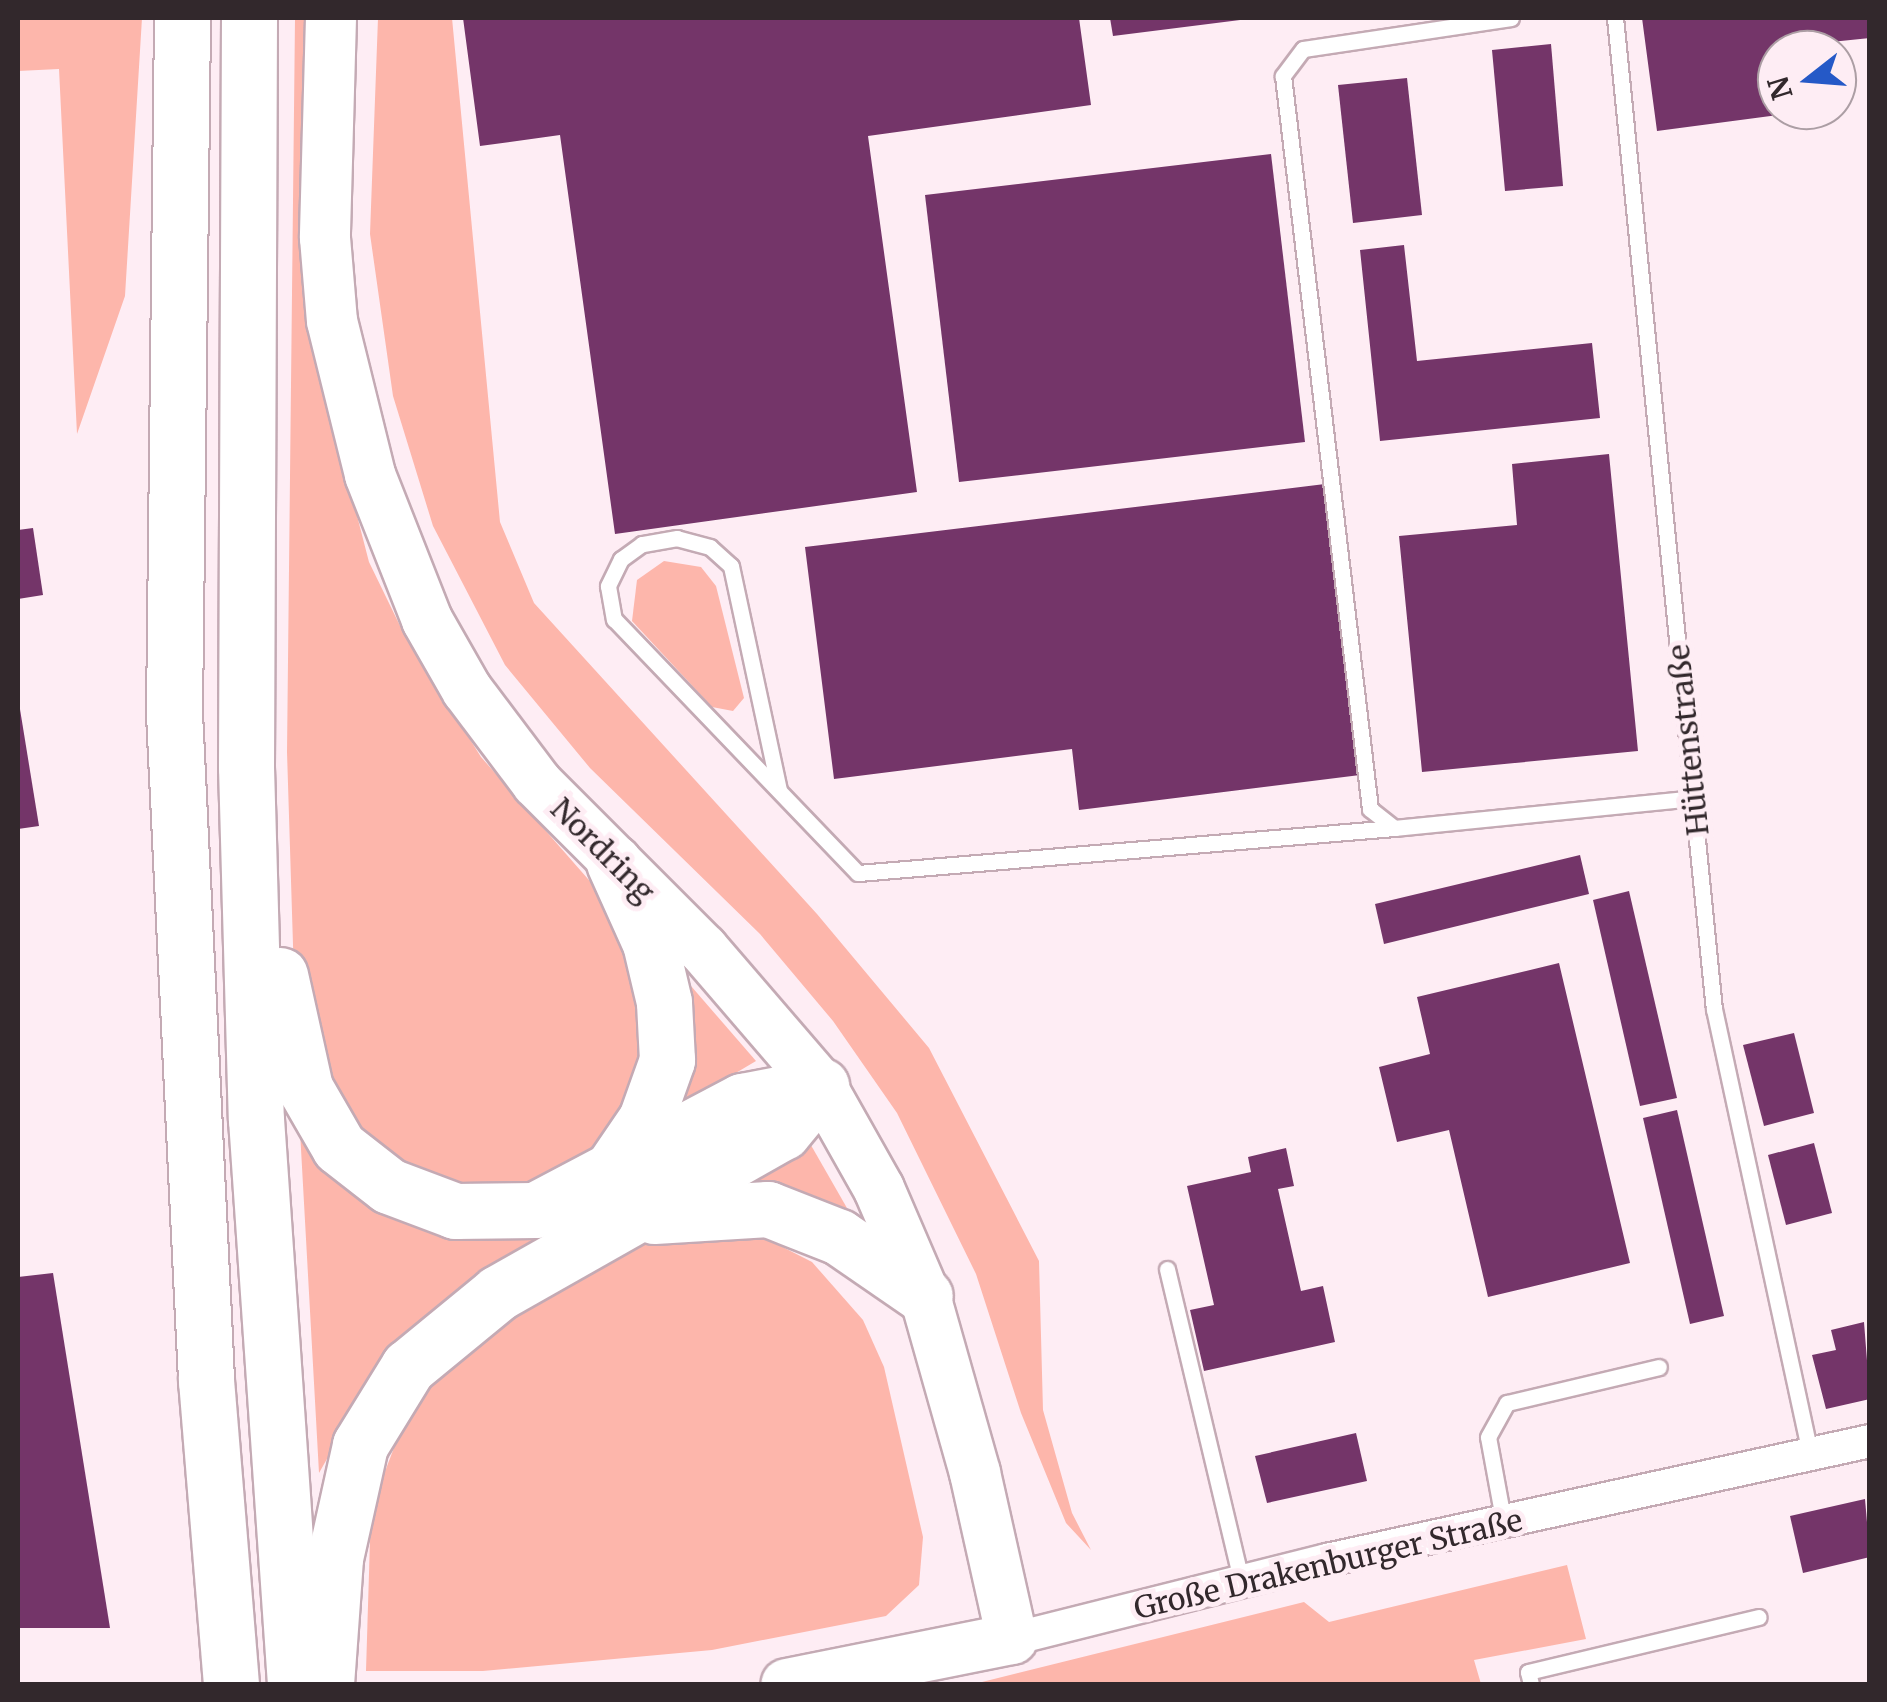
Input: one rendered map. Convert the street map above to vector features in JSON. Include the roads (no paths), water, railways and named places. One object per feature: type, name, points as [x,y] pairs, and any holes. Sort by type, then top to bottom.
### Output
[{"type":"highway","points":[[182,18],[174,713],[206,1380],[225,1668]]},
{"type":"highway","points":[[249,18],[246,767],[256,1119],[311,1671]]},
{"type":"highway","points":[[246,767],[292,1048],[339,1147],[389,1186],[454,1211],[536,1210],[621,1195],[694,1209],[768,1209],[839,1237],[924,1296]]},
{"type":"highway","points":[[614,863],[650,943],[664,1002],[667,1060],[621,1195]]},
{"type":"highway","points":[[311,1671],[360,1444],[408,1367],[742,1101],[820,1086]]},
{"type":"main road","name":"Nordring","points":[[330,18],[326,238],[332,321],[370,475],[427,620],[467,690],[538,783],[703,950],[820,1086],[879,1189],[924,1296],[1012,1640]]},
{"type":"main road","name":"Große Drakenburger Straße","points":[[786,1684],[1012,1640]]},
{"type":"street","name":"Große Drakenburger Straße","points":[[1012,1640],[1240,1580],[1870,1441]]},
{"type":"lane","points":[[1394,828],[1370,808],[1283,76],[1303,50],[1511,18]]},
{"type":"lane","name":"Hüttenstraße","points":[[1616,18],[1714,1009],[1810,1454]]},
{"type":"lane","points":[[779,790],[731,566],[710,547],[677,538],[642,544],[621,560],[608,586],[614,619],[858,873],[1394,828],[1694,798]]},
{"type":"lane","points":[[1167,1269],[1240,1580]]},
{"type":"lane","points":[[1504,1524],[1488,1438],[1507,1403],[1658,1367]]},
{"type":"lane","points":[[1531,1684],[1528,1672],[1758,1617]]}]
